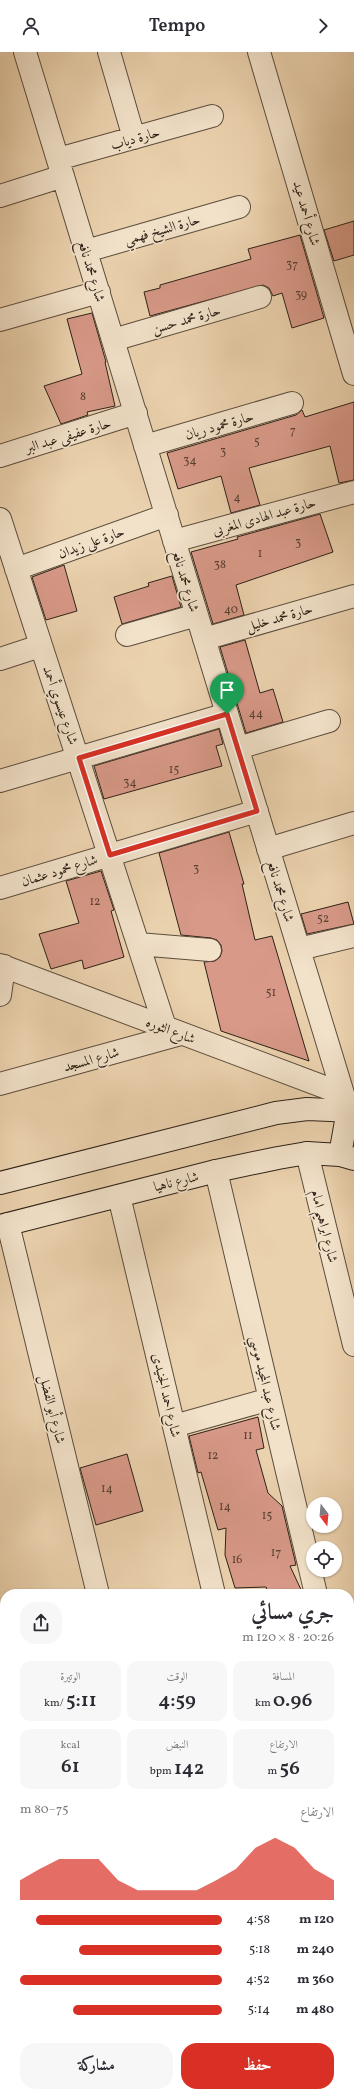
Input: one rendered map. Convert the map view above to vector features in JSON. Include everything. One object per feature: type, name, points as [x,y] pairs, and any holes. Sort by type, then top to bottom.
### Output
[{"type":"street","name":"شارع محمد نافع","points":[[25,52],[268,849],[348,1105]]},
{"type":"street","points":[[109,52],[134,138]]},
{"type":"street","name":"شارع أحمد عيد","points":[[259,52],[354,374]]},
{"type":"street","name":"حارة دياب","points":[[0,196],[61,168],[134,138],[212,116]]},
{"type":"street","name":"حارة الشيخ فهمي","points":[[86,251],[239,207]]},
{"type":"street","points":[[0,320],[99,292]]},
{"type":"street","name":"حارة محمد حسن","points":[[113,340],[260,297]]},
{"type":"street","name":"حارة محمود ريان","points":[[145,446],[292,403]]},
{"type":"street","name":"حارة عفيفى عبد البر","points":[[0,456],[136,413]]},
{"type":"street","name":"حارة عبد الهادى المغربى","points":[[174,541],[354,492]]},
{"type":"street","name":"حارة على زيدان","points":[[16,569],[167,515]]},
{"type":"street","name":"شارع عيسوي أحمد","points":[[2,530],[79,758],[138,944],[173,1031]]},
{"type":"street","name":"حارة محمد خليل","points":[[204,639],[354,596]]},
{"type":"street","points":[[127,635],[197,615]]},
{"type":"street","points":[[0,659],[40,646]]},
{"type":"street","points":[[0,781],[227,714]]},
{"type":"street","points":[[238,748],[329,721]]},
{"type":"street","name":"شارع محمود عثمان","points":[[0,888],[257,811]]},
{"type":"street","points":[[268,849],[354,823]]},
{"type":"street","points":[[299,949],[354,936]]},
{"type":"street","points":[[138,944],[210,950]]},
{"type":"street","points":[[0,995],[2,965]]},
{"type":"street","name":"شارع الثوره","points":[[2,965],[173,1031],[348,1105]]},
{"type":"street","name":"شارع المسجد","points":[[0,1084],[173,1031]]},
{"type":"street","points":[[0,1183],[276,1113],[348,1105],[347,1157]]},
{"type":"street","name":"شارع ناهيا","points":[[4,1225],[216,1171],[307,1153],[347,1157]]},
{"type":"street","name":"شارع ابراهيم امام","points":[[307,1153],[354,1345]]},
{"type":"street","name":"شارع عبد المجيد موسي","points":[[216,1171],[315,1589]]},
{"type":"street","name":"شارع احمد الجنيدى","points":[[119,1196],[213,1589]]},
{"type":"street","name":"شارع أبو الفضل","points":[[4,1225],[97,1589]]},
{"type":"street","points":[[174,1426],[270,1399]]},
{"type":"building","points":[[354,221],[354,255],[334,261],[324,230]]},
{"type":"building","points":[[300,235],[324,318],[292,328],[282,293],[273,296],[269,288],[263,285],[150,316],[144,292],[160,288],[160,285],[251,259],[248,249]]},
{"type":"building","points":[[92,313],[106,362],[115,406],[87,412],[88,415],[61,424],[44,386],[82,374],[67,319]]},
{"type":"building","points":[[354,402],[354,480],[339,483],[330,446],[249,468],[260,505],[231,513],[221,476],[178,489],[167,453],[296,415],[302,410],[305,417]]},
{"type":"building","points":[[320,514],[333,552],[236,585],[244,615],[213,624],[191,552],[238,539],[237,537]]},
{"type":"building","points":[[64,565],[77,611],[46,620],[32,577]]},
{"type":"building","points":[[172,576],[181,607],[122,624],[114,597],[149,586],[148,583]]},
{"type":"building","points":[[245,640],[260,693],[273,689],[283,722],[246,733],[220,647]]},
{"type":"building","points":[[219,729],[223,744],[216,746],[222,766],[104,799],[94,766]]},
{"type":"building","points":[[229,832],[244,884],[242,884],[255,940],[272,936],[309,1061],[221,1031],[204,962],[215,961],[220,957],[222,951],[221,945],[217,940],[211,938],[181,935],[159,853]]},
{"type":"building","points":[[101,871],[114,910],[111,911],[124,957],[84,969],[82,960],[51,969],[39,934],[79,923],[66,881]]},
{"type":"building","points":[[348,902],[354,924],[307,934],[301,914]]},
{"type":"building","points":[[258,1417],[264,1448],[256,1450],[268,1493],[282,1506],[296,1565],[290,1566],[301,1589],[267,1589],[266,1587],[235,1588],[225,1555],[226,1528],[218,1530],[201,1472],[198,1473],[189,1436]]},
{"type":"building","points":[[127,1454],[143,1511],[96,1525],[80,1468]]},
{"type":"route","points":[[227,714],[257,811],[110,855],[79,758],[227,714]]}]
